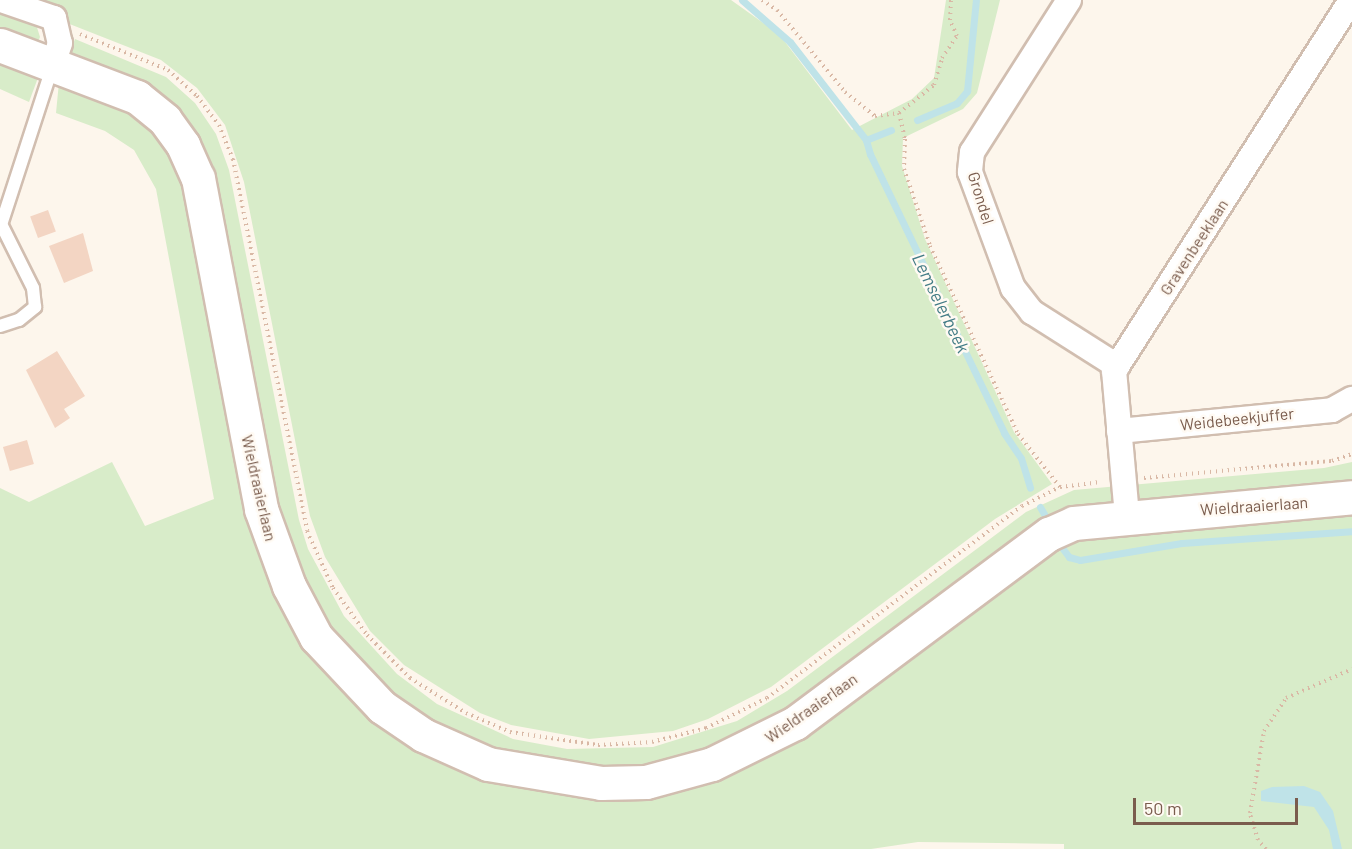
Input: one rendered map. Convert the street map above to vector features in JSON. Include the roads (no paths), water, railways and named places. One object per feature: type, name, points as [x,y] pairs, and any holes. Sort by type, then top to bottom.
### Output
[{"type":"street","points":[[1,0],[54,18],[59,27],[60,43],[53,64]]},
{"type":"street","name":"Grondel","points":[[1069,0],[972,152],[970,172],[1013,288],[1032,312],[1117,366]]},
{"type":"street","name":"Gravenbeeklaan","points":[[1117,366],[1351,0]]},
{"type":"street","name":"Wieldraaierlaan","points":[[0,45],[137,97],[165,120],[183,144],[198,178],[261,509],[279,565],[316,637],[342,668],[382,707],[460,753],[513,771],[601,783],[646,782],[712,764],[795,723],[1049,534],[1095,518],[1352,497]]},
{"type":"street","points":[[1117,366],[1119,431],[1127,516]]},
{"type":"street","name":"Weidebeekjuffer","points":[[1119,431],[1332,410],[1352,399]]},
{"type":"lane","points":[[0,326],[19,320],[35,307],[33,288],[1,227],[53,64]]},
{"type":"water","points":[[1304,786],[1320,792],[1333,811],[1342,849],[1333,849],[1329,830],[1314,807],[1261,801],[1261,791],[1272,787]]},
{"type":"waterway","points":[[742,0],[790,42],[866,140]]},
{"type":"waterway","name":"Lemselerbeek","points":[[917,120],[957,103],[967,91],[976,0]]},
{"type":"waterway","name":"Lemselerbeek","points":[[891,130],[866,140],[870,154],[1004,433],[1021,458],[1030,488]]},
{"type":"waterway","name":"Lemselerbeek","points":[[1040,507],[1047,519]]},
{"type":"waterway","name":"Lemselerbeek","points":[[1063,549],[1069,557],[1080,560],[1182,543],[1352,531]]}]
